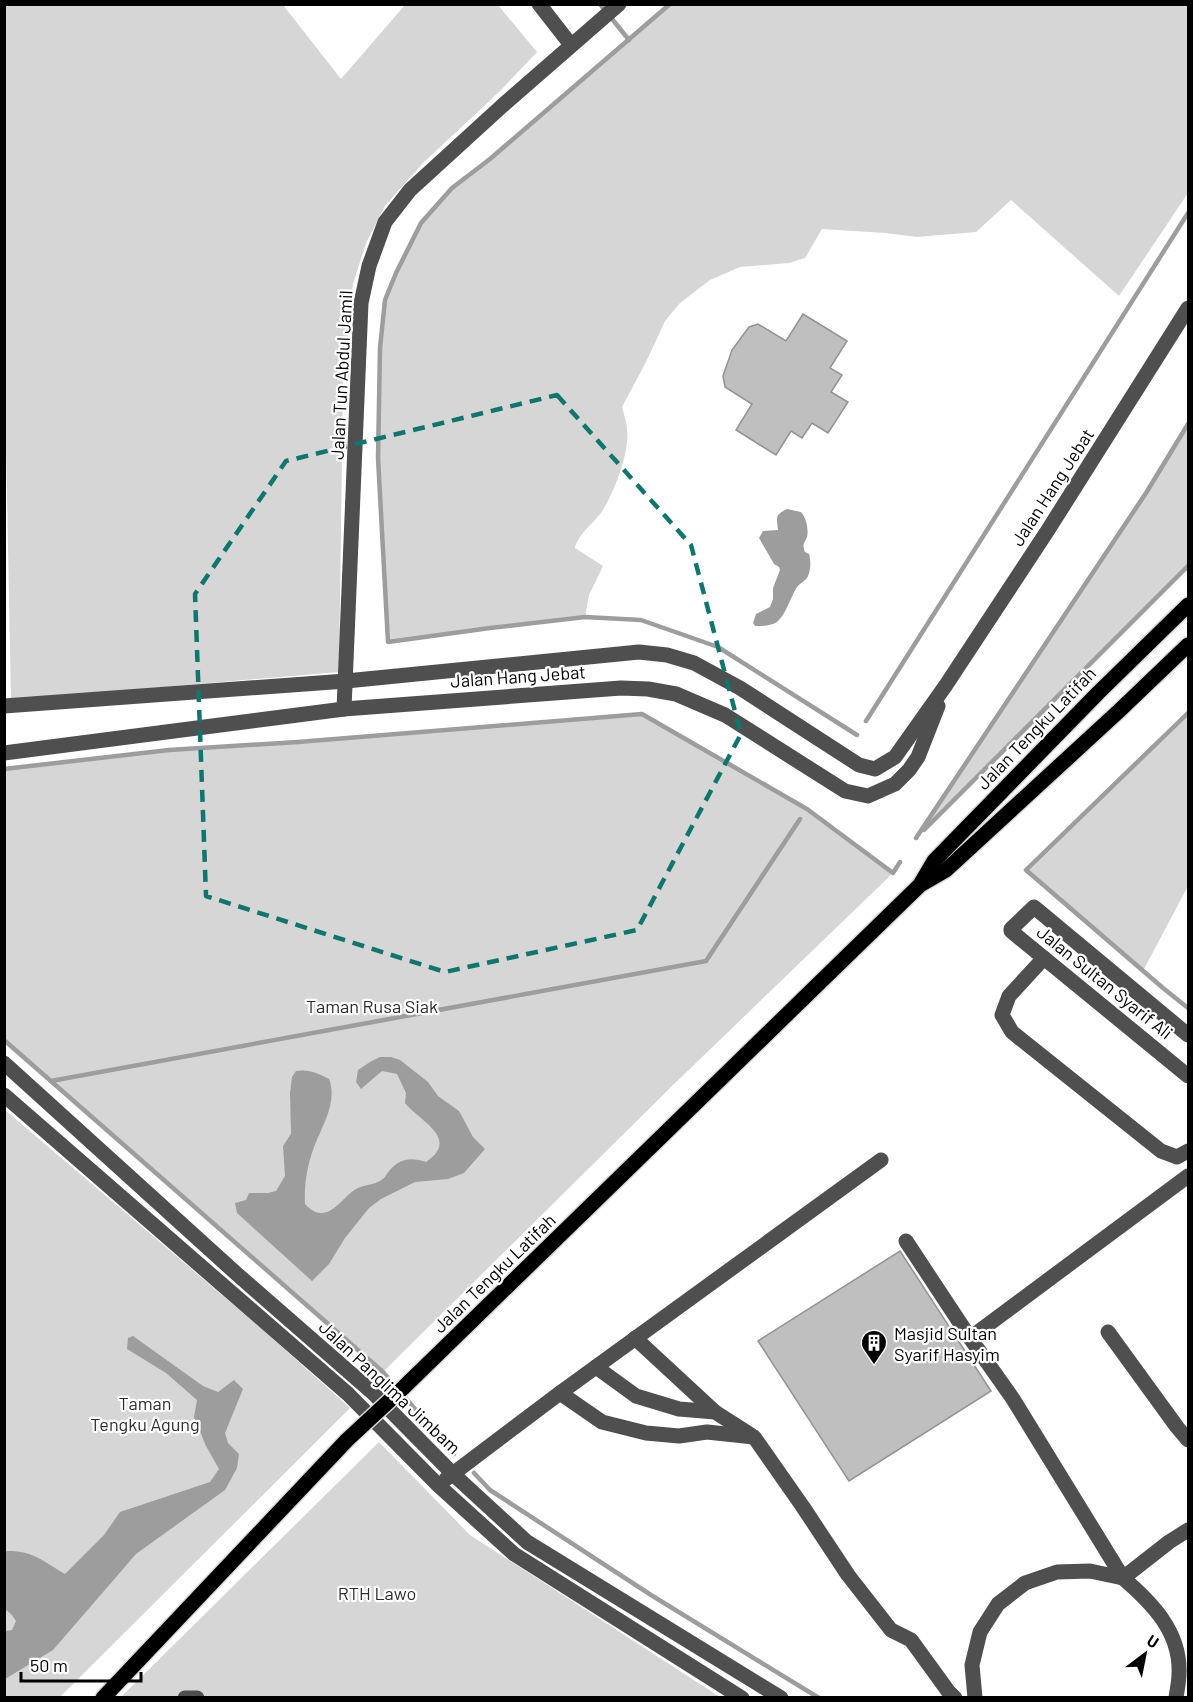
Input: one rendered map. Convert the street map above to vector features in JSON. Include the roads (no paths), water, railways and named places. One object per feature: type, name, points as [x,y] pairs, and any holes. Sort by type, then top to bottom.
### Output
[{"type":"main road","name":"Jalan Tengku Latifah","points":[[920,885],[934,861],[1098,693],[1188,605]]},
{"type":"main road","name":"Jalan Tengku Latifah","points":[[103,1698],[347,1440],[920,885],[946,870],[1188,645]]},
{"type":"street","points":[[539,4],[571,45]]},
{"type":"street","name":"Jalan Tun Abdul Jamil","points":[[344,709],[361,303],[369,266],[385,222],[410,190],[619,4]]},
{"type":"street","name":"Jalan Hang Jebat","points":[[4,706],[346,681],[639,652],[667,655],[694,663],[740,688],[859,765],[875,769],[895,757],[946,685],[1048,530],[1188,308]]},
{"type":"street","name":"Jalan Hang Jebat","points":[[5,752],[344,709],[621,688],[648,689],[675,694],[725,715],[845,791],[868,796],[895,784],[909,770],[918,757],[946,685]]},
{"type":"street","name":"Jalan Sultan Syarif Ali","points":[[1188,1035],[1034,907],[1011,931],[1188,1076]]},
{"type":"street","points":[[1044,958],[1009,996],[1002,1015],[1012,1032],[1161,1151],[1177,1157],[1188,1151]]},
{"type":"street","name":"Jalan Panglima Jimbam","points":[[4,1063],[238,1275],[372,1392],[453,1473],[527,1542],[781,1698]]},
{"type":"street","name":"Jalan Panglima Jimbam","points":[[4,1095],[348,1394],[438,1485],[514,1554],[742,1698]]},
{"type":"street","points":[[438,1485],[560,1393],[881,1160]]},
{"type":"street","points":[[970,1338],[1188,1176]]},
{"type":"street","points":[[906,1241],[1013,1399],[1123,1578],[1163,1619],[1175,1644],[1179,1672],[1176,1698]]},
{"type":"street","points":[[1108,1332],[1188,1440]]},
{"type":"street","points":[[635,1338],[715,1412],[754,1437],[855,1584],[891,1630],[911,1640],[955,1698]]},
{"type":"street","points":[[596,1367],[636,1396],[679,1409],[715,1412]]},
{"type":"street","points":[[560,1393],[602,1422],[646,1433],[679,1436],[707,1432],[754,1437]]},
{"type":"street","points":[[1123,1578],[1188,1530]]},
{"type":"street","points":[[975,1698],[972,1665],[980,1632],[998,1604],[1025,1583],[1057,1572],[1090,1571],[1123,1578]]},
{"type":"street","points":[[185,1698],[197,1698]]},
{"type":"waterway","points":[[600,4],[629,40]]},
{"type":"waterway","points":[[670,4],[490,159],[452,188],[421,223],[396,273],[385,300],[380,348],[378,458],[388,642],[585,617],[641,620],[718,647],[857,735]]},
{"type":"waterway","points":[[866,721],[1188,213]]},
{"type":"waterway","points":[[916,838],[1146,493],[1188,424]]},
{"type":"waterway","points":[[924,830],[1188,566]]},
{"type":"waterway","points":[[1188,713],[1026,870],[1188,1008]]},
{"type":"waterway","points":[[4,769],[169,750],[298,742],[642,714],[807,809],[893,873],[900,862]]},
{"type":"waterway","points":[[51,1081],[706,961],[800,819]]},
{"type":"waterway","points":[[4,1040],[383,1372],[454,1454]]},
{"type":"waterway","points":[[474,1473],[490,1490],[651,1595],[819,1698]]},
{"type":"place","name":"Masjid Sultan Syarif Hasyim","points":[[874,1366]]},
{"type":"park label","name":"Taman Rusa Siak","points":[[372,1006]]},
{"type":"park label","name":"Taman Tengku Agung","points":[[145,1413]]},
{"type":"park label","name":"RTH Lawo","points":[[377,1593]]}]
